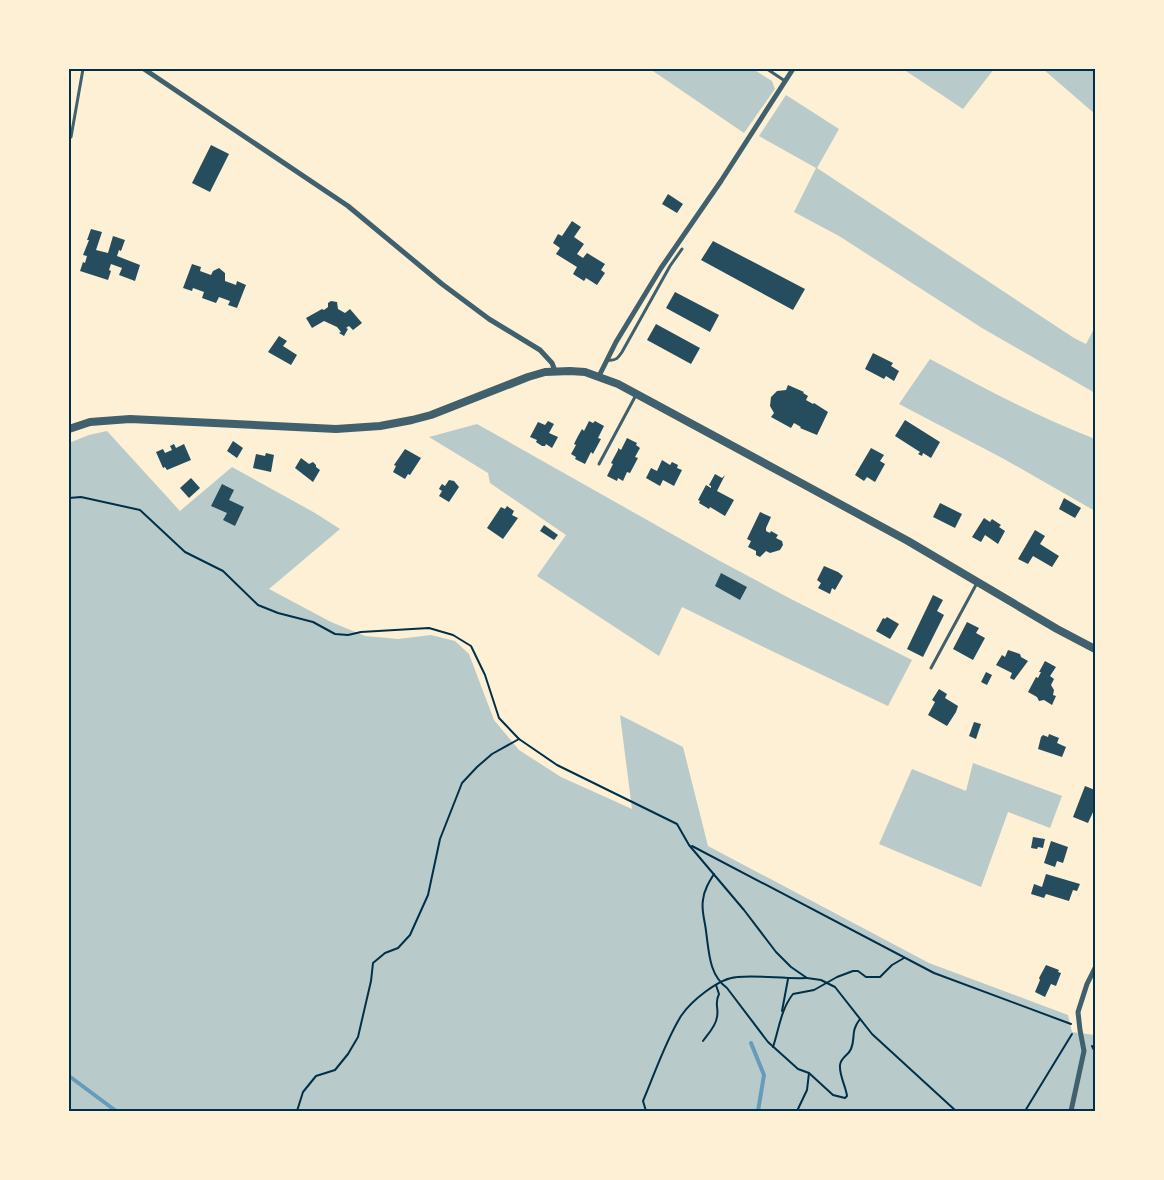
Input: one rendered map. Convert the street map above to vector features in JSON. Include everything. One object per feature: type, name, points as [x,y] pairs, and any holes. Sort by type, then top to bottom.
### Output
[{"type":"street","points":[[144,69],[348,206],[442,284],[489,319],[540,350],[552,362],[554,371]]},
{"type":"street","points":[[599,376],[616,342],[661,268],[721,181],[794,69]]},
{"type":"street","points":[[69,429],[90,422],[110,419],[336,429],[380,426],[431,415],[528,377],[554,371],[585,372],[599,376],[636,394],[854,511],[1057,629],[1095,649]]},
{"type":"street","points":[[1071,1111],[1084,1051],[1078,1025],[1078,1012],[1087,984],[1095,968]]},
{"type":"lane","points":[[71,137],[83,69]]},
{"type":"lane","points":[[767,69],[785,81]]},
{"type":"lane","points":[[608,360],[617,358],[622,352],[670,266],[682,249]]},
{"type":"lane","points":[[599,464],[636,394]]},
{"type":"lane","points":[[931,668],[977,583]]},
{"type":"path","points":[[69,498],[81,497],[140,510],[185,552],[223,571],[258,605],[278,613],[313,622],[335,634],[348,635],[361,632],[429,628],[452,635],[471,646],[485,675],[499,718],[519,740],[557,765],[677,824],[690,845],[776,952],[790,967],[806,978]]},
{"type":"path","points":[[297,1111],[303,1092],[316,1076],[335,1070],[358,1038],[371,981],[373,963],[385,954],[398,948],[410,935],[428,895],[440,839],[462,783],[492,754],[519,740]]},
{"type":"path","points":[[690,845],[934,973],[1078,1025],[1025,1111]]},
{"type":"path","points":[[714,874],[702,900],[706,945],[714,974],[773,1047],[798,1068],[809,1073],[833,1094],[845,1098],[847,1096],[840,1065],[842,1059],[850,1052],[854,1030],[860,1019]]},
{"type":"path","points":[[782,1015],[792,994],[814,990],[826,982],[853,971],[858,971],[866,977],[880,977],[904,958]]},
{"type":"path","points":[[646,1111],[643,1101],[682,1015],[719,982],[735,977],[806,978],[826,982],[835,987],[872,1034],[956,1111]]},
{"type":"path","points":[[773,1047],[782,1015],[788,979]]},
{"type":"path","points":[[703,1041],[715,1024],[717,1017],[716,1000],[719,994],[716,985]]},
{"type":"path","points":[[797,1111],[807,1090],[809,1073]]},
{"type":"shaded area","points":[[650,69],[753,69],[772,81],[775,89],[744,133]]},
{"type":"shaded area","points":[[903,69],[994,69],[963,109]]},
{"type":"shaded area","points":[[1043,69],[1095,69],[1095,114]]},
{"type":"shaded area","points":[[786,95],[839,129],[817,168],[1074,338],[1086,344],[1095,327],[1095,393],[982,328],[839,236],[794,212],[816,168],[759,136]]},
{"type":"shaded area","points":[[930,359],[1032,412],[1095,439],[1095,511],[1004,459],[899,404]]},
{"type":"shaded area","points":[[477,424],[718,560],[912,660],[888,706],[682,607],[659,656],[537,576],[566,535],[490,483],[488,473],[429,437]]},
{"type":"shaded area","points":[[107,431],[180,511],[232,467],[340,529],[269,589],[331,622],[365,636],[398,639],[431,635],[455,641],[469,654],[494,720],[519,750],[561,777],[632,809],[620,715],[683,747],[708,846],[929,963],[1068,1015],[1072,1032],[1095,1035],[1095,1111],[69,1111],[69,443],[89,435]]},
{"type":"shaded area","points":[[973,763],[1062,796],[1050,828],[1008,812],[981,887],[879,844],[912,769],[966,791]]},
{"type":"building","points":[[211,145],[229,154],[210,192],[192,183]]},
{"type":"building","points":[[668,194],[683,204],[677,213],[662,204]]},
{"type":"building","points":[[572,221],[581,227],[574,237],[584,244],[577,254],[583,258],[587,253],[605,264],[601,270],[605,273],[597,285],[586,278],[584,281],[573,274],[577,267],[556,254],[560,248],[553,243],[558,234],[562,236]]},
{"type":"building","points":[[91,229],[102,232],[96,250],[108,253],[113,236],[125,240],[117,256],[140,265],[135,281],[119,275],[122,268],[111,264],[108,280],[80,271],[87,256],[83,255]]},
{"type":"building","points":[[713,241],[805,289],[793,310],[701,260]]},
{"type":"building","points":[[192,264],[201,267],[200,271],[211,275],[213,271],[219,268],[225,273],[225,281],[236,285],[237,281],[246,285],[237,308],[228,305],[230,301],[219,297],[216,303],[202,298],[204,292],[193,288],[192,291],[183,288]]},
{"type":"building","points":[[675,292],[719,315],[710,332],[666,308]]},
{"type":"building","points":[[331,301],[337,302],[338,309],[345,313],[350,309],[362,323],[353,330],[349,326],[346,328],[348,329],[344,336],[339,333],[341,332],[337,327],[324,321],[312,328],[306,318],[322,309],[324,310]]},
{"type":"building","points":[[656,324],[700,348],[691,364],[647,340]]},
{"type":"building","points":[[279,336],[287,341],[283,346],[297,355],[291,365],[268,352]]},
{"type":"building","points":[[873,353],[893,363],[891,366],[899,371],[894,381],[886,376],[884,379],[865,369]]},
{"type":"building","points":[[788,385],[804,392],[808,396],[806,400],[828,412],[817,435],[800,428],[794,423],[791,428],[771,417],[774,413],[770,406],[771,397],[777,391],[786,390]]},
{"type":"building","points":[[905,420],[940,442],[931,458],[923,453],[922,456],[918,454],[920,452],[895,436]]},
{"type":"building","points":[[548,421],[554,424],[549,433],[558,437],[552,448],[546,444],[542,446],[536,442],[537,440],[530,437],[538,422],[545,425]]},
{"type":"building","points":[[589,421],[593,423],[595,421],[604,426],[598,438],[601,439],[585,464],[575,459],[576,457],[571,454],[578,436],[582,429],[584,431]]},
{"type":"building","points":[[627,438],[637,443],[636,445],[640,448],[635,457],[638,458],[630,473],[627,472],[623,481],[618,478],[617,481],[607,476],[618,448],[621,450]]},
{"type":"building","points":[[233,441],[243,448],[237,458],[227,451]]},
{"type":"building","points":[[174,444],[176,448],[184,444],[191,460],[167,470],[165,467],[163,468],[156,452],[163,449],[165,453],[172,450],[170,446]]},
{"type":"building","points":[[871,448],[884,455],[880,461],[885,464],[875,482],[867,477],[864,481],[855,475]]},
{"type":"building","points":[[405,449],[421,458],[410,475],[408,474],[405,479],[393,472],[396,466],[394,465]]},
{"type":"building","points":[[266,453],[274,455],[271,472],[253,468],[256,454],[265,456]]},
{"type":"building","points":[[301,458],[309,464],[313,462],[320,470],[313,482],[295,468]]},
{"type":"building","points":[[662,460],[670,465],[672,462],[678,465],[677,468],[682,470],[674,486],[663,480],[660,486],[646,478],[651,468],[657,471]]},
{"type":"building","points":[[715,474],[722,478],[725,475],[717,491],[734,500],[725,516],[710,507],[709,509],[699,503],[700,501],[698,500],[706,485],[711,488],[709,485]]},
{"type":"building","points":[[191,478],[200,488],[189,498],[180,488]]},
{"type":"building","points":[[449,480],[454,481],[459,487],[449,502],[439,496],[442,491],[439,489],[442,484],[445,486]]},
{"type":"building","points":[[222,484],[234,490],[229,500],[244,507],[235,526],[223,520],[227,513],[211,506]]},
{"type":"building","points":[[1064,498],[1081,508],[1075,518],[1059,509]]},
{"type":"building","points":[[940,503],[962,514],[955,528],[933,517]]},
{"type":"building","points":[[507,506],[514,511],[512,515],[518,518],[503,539],[487,528],[501,507],[505,509]]},
{"type":"building","points":[[760,512],[771,517],[766,531],[770,533],[771,531],[778,535],[776,538],[782,541],[783,545],[780,550],[770,553],[766,551],[760,557],[756,555],[756,551],[748,547],[751,541],[747,539]]},
{"type":"building","points":[[984,518],[990,522],[992,519],[1001,525],[999,527],[1005,531],[998,544],[985,535],[981,542],[972,537]]},
{"type":"building","points":[[544,525],[558,535],[554,540],[540,531]]},
{"type":"building","points":[[1035,530],[1045,536],[1040,544],[1059,556],[1052,567],[1033,556],[1028,564],[1018,559]]},
{"type":"building","points":[[824,566],[843,576],[835,590],[832,588],[830,594],[818,588],[821,583],[817,580]]},
{"type":"building","points":[[721,573],[747,587],[740,600],[715,586]]},
{"type":"building","points":[[933,595],[943,600],[937,611],[944,615],[923,657],[907,649]]},
{"type":"building","points":[[887,617],[899,624],[890,639],[876,631],[883,618]]},
{"type":"building","points":[[967,622],[979,628],[976,633],[985,638],[973,660],[953,649]]},
{"type":"building","points":[[1008,650],[1020,654],[1021,657],[1028,661],[1014,680],[1010,678],[1012,673],[996,665],[1002,655],[1005,657]]},
{"type":"building","points":[[1045,661],[1056,667],[1050,676],[1054,679],[1051,685],[1054,690],[1053,695],[1056,696],[1052,705],[1044,700],[1039,701],[1037,697],[1028,692],[1036,677],[1038,678]]},
{"type":"building","points":[[986,672],[992,675],[987,685],[981,682]]},
{"type":"building","points":[[939,689],[947,694],[945,698],[958,706],[947,726],[928,715],[935,702],[932,700]]},
{"type":"building","points":[[974,722],[981,724],[976,739],[969,736]]},
{"type":"building","points":[[1049,734],[1059,738],[1057,743],[1066,747],[1062,757],[1038,749],[1041,737],[1043,735],[1048,737]]},
{"type":"building","points":[[1085,786],[1095,790],[1095,811],[1088,823],[1073,817]]},
{"type":"building","points":[[1033,837],[1045,839],[1043,848],[1031,848]]},
{"type":"building","points":[[1051,841],[1068,847],[1063,863],[1057,861],[1055,867],[1044,863]]},
{"type":"building","points":[[1046,874],[1080,884],[1077,891],[1073,890],[1069,901],[1046,894],[1044,898],[1031,894],[1034,884],[1042,887]]},
{"type":"building","points":[[1046,965],[1059,970],[1058,972],[1061,973],[1056,986],[1051,984],[1045,997],[1035,992],[1040,980],[1039,978]]},
{"type":"waterway","points":[[751,1043],[764,1075],[758,1111]]},
{"type":"waterway","points":[[69,1076],[116,1111]]}]
